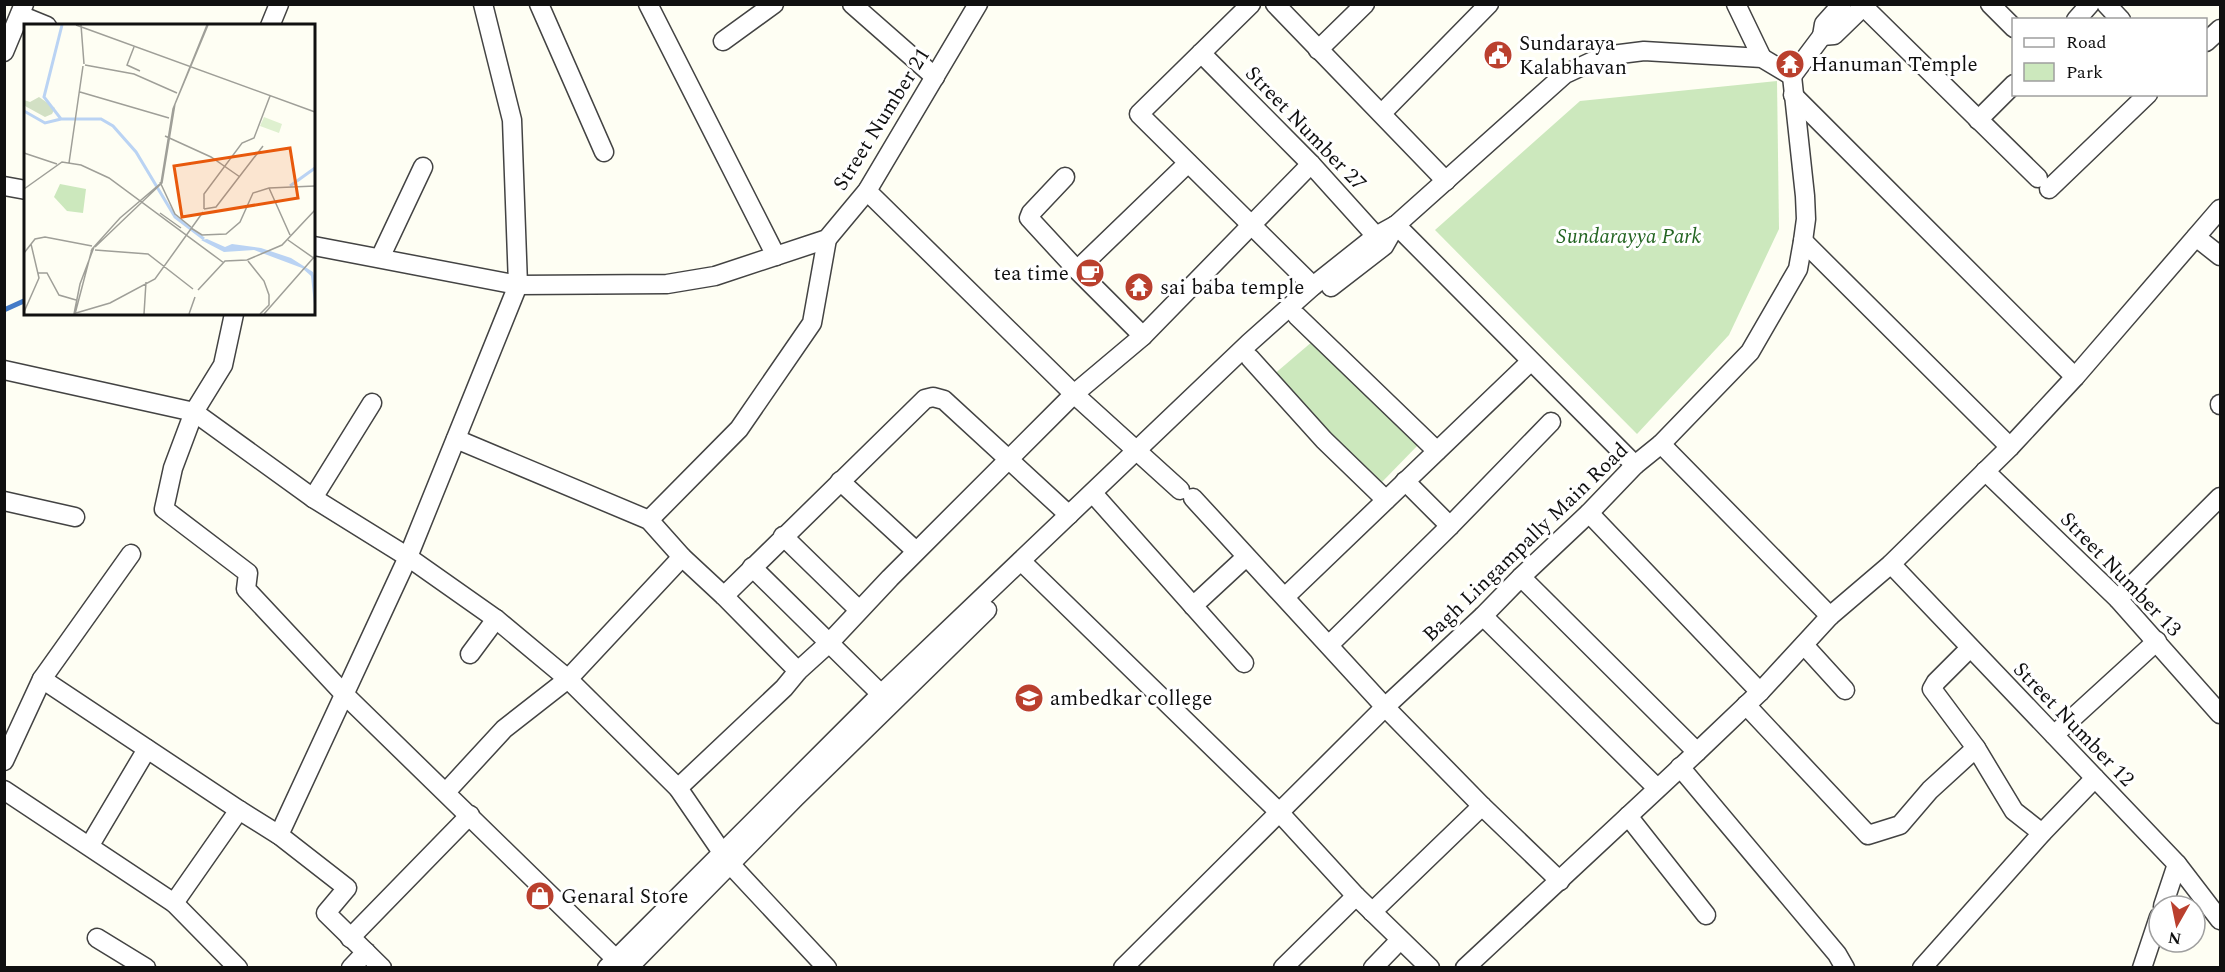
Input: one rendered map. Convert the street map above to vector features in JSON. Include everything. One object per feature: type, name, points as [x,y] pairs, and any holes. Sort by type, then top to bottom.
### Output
[{"type":"street","points":[[279,835],[408,557],[518,285],[512,120],[483,4]]},
{"type":"street","points":[[538,4],[604,152]]},
{"type":"street","points":[[648,4],[776,256]]},
{"type":"street","points":[[723,41],[774,4]]},
{"type":"street","points":[[852,4],[935,77]]},
{"type":"street","name":"Street Number 21","points":[[826,239],[867,191],[978,4]]},
{"type":"street","points":[[1251,4],[1139,114],[1313,286]]},
{"type":"street","points":[[1275,4],[1446,181]]},
{"type":"street","points":[[1318,50],[1365,4]]},
{"type":"street","points":[[1382,113],[1489,4]]},
{"type":"street","points":[[1736,4],[1762,58]]},
{"type":"street","points":[[234,315],[223,364],[194,412],[173,468],[164,510],[248,573],[246,589],[345,695],[470,815],[619,965],[725,859],[881,694],[1098,500],[1248,343],[1313,286],[1376,236],[1396,225],[1565,74],[1604,56],[1644,51],[1762,58],[1792,76],[1822,36],[1824,24],[1842,4]]},
{"type":"street","points":[[1990,4],[2012,27]]},
{"type":"street","points":[[2078,18],[2090,4]]},
{"type":"street","points":[[2106,4],[2119,18]]},
{"type":"street","points":[[1822,36],[1834,35],[1865,6],[2043,184],[2146,96]]},
{"type":"street","points":[[4,52],[22,10],[44,24]]},
{"type":"street","points":[[2207,40],[2220,29]]},
{"type":"street","name":"Street Number 27","points":[[1201,53],[1311,164],[1376,236]]},
{"type":"street","name":"Bagh Lingampally Main Road","points":[[1123,968],[1385,707],[1483,616],[1635,465],[1661,444],[1750,352],[1798,269],[1803,241],[1806,219],[1805,196],[1792,76]]},
{"type":"street","points":[[1978,120],[2012,85]]},
{"type":"street","points":[[1793,95],[2075,377]]},
{"type":"street","points":[[1077,270],[1188,163]]},
{"type":"street","points":[[678,788],[784,688],[798,671],[830,643],[859,610],[1074,393],[1143,336],[1311,164]]},
{"type":"street","points":[[381,258],[423,167]]},
{"type":"street","points":[[1065,177],[1029,218],[1143,336]]},
{"type":"street","points":[[4,186],[24,190]]},
{"type":"street","points":[[867,191],[1074,393],[1140,455],[1186,494],[1285,597],[1385,707],[1482,806],[1560,881]]},
{"type":"street","points":[[1465,968],[1760,692],[1830,616],[1891,564],[2010,447],[2075,377],[2220,209]]},
{"type":"street","points":[[725,859],[937,661],[1069,515],[1298,315],[1384,246],[1396,225]]},
{"type":"street","points":[[1396,225],[1635,465]]},
{"type":"street","points":[[2196,237],[2220,255]]},
{"type":"street","points":[[315,246],[518,285],[667,284],[715,276],[826,239],[812,323],[739,429],[649,520]]},
{"type":"street","points":[[1803,241],[2010,447]]},
{"type":"street","points":[[1298,315],[1437,451]]},
{"type":"street","points":[[1250,358],[1324,441],[1386,500]]},
{"type":"street","points":[[1285,597],[1530,362]]},
{"type":"street","points":[[4,370],[194,412],[312,498],[408,557],[496,619],[568,679],[678,788],[725,859],[827,968]]},
{"type":"street","points":[[724,596],[919,403],[933,398],[944,400],[1069,515]]},
{"type":"street","points":[[312,498],[372,403]]},
{"type":"street","points":[[1329,645],[1551,422]]},
{"type":"street","points":[[456,439],[649,520],[682,557],[798,671]]},
{"type":"street","points":[[1661,444],[1830,616]]},
{"type":"street","name":"Street Number 13","points":[[1985,471],[2118,599],[2220,714]]},
{"type":"street","points":[[840,481],[916,552]]},
{"type":"street","points":[[1405,481],[1450,526]]},
{"type":"street","points":[[2118,599],[2220,497]]},
{"type":"street","points":[[1098,500],[1244,663]]},
{"type":"street","points":[[4,501],[75,517]]},
{"type":"street","points":[[1589,513],[1760,692]]},
{"type":"street","points":[[783,536],[859,610]]},
{"type":"street","points":[[4,761],[42,679],[131,554]]},
{"type":"street","points":[[446,792],[504,729],[568,679],[682,557]]},
{"type":"street","points":[[1193,606],[1246,557]]},
{"type":"street","name":"Street Number 12","points":[[1891,564],[2176,864],[2220,920]]},
{"type":"street","points":[[1024,565],[1279,812],[1356,896],[1430,968]]},
{"type":"street","points":[[752,567],[881,694]]},
{"type":"street","points":[[1521,577],[1697,752]]},
{"type":"street","points":[[1483,616],[1657,788]]},
{"type":"street","points":[[470,654],[496,619]]},
{"type":"street","points":[[2054,735],[2157,641]]},
{"type":"street","points":[[1804,645],[1845,690]]},
{"type":"street","points":[[1970,649],[1936,682],[1932,689],[1976,748],[2014,811],[2042,832]]},
{"type":"street","points":[[42,679],[279,835],[347,888],[326,913],[350,938],[358,962],[382,968]]},
{"type":"street","points":[[1746,705],[1868,835],[1900,825],[1930,790],[1976,748]]},
{"type":"street","points":[[90,845],[147,749]]},
{"type":"street","points":[[1680,767],[1837,954],[1845,968]]},
{"type":"street","points":[[1922,968],[2042,832],[2095,778]]},
{"type":"street","points":[[4,790],[90,845],[174,903],[229,964]]},
{"type":"street","points":[[1372,912],[1482,806]]},
{"type":"street","points":[[174,903],[239,810]]},
{"type":"street","points":[[350,938],[470,815]]},
{"type":"street","points":[[1628,816],[1706,915]]},
{"type":"street","points":[[2167,894],[2176,864]]},
{"type":"street","points":[[1284,968],[1356,896]]},
{"type":"street","points":[[97,938],[146,968]]},
{"type":"street","points":[[1373,968],[1400,940]]},
{"type":"street","points":[[2142,968],[2147,953]]},
{"type":"green space","name":"Sundarayya Park","points":[[1777,81],[1779,229],[1729,335],[1637,434],[1435,230],[1580,101]]},
{"type":"green space","points":[[1313,341],[1420,443],[1382,482],[1272,376]]},
{"type":"waterway","points":[[4,310],[24,301]]},
{"type":"place","name":"Sundaraya Kalabhavan","points":[[1498,55]]},
{"type":"place","name":"Hanuman Temple","points":[[1790,64]]},
{"type":"place","name":"tea time","points":[[1090,273]]},
{"type":"place","name":"sai baba temple","points":[[1139,287]]},
{"type":"place","name":"ambedkar college","points":[[1029,698]]},
{"type":"place","name":"Genaral Store","points":[[540,896]]}]
